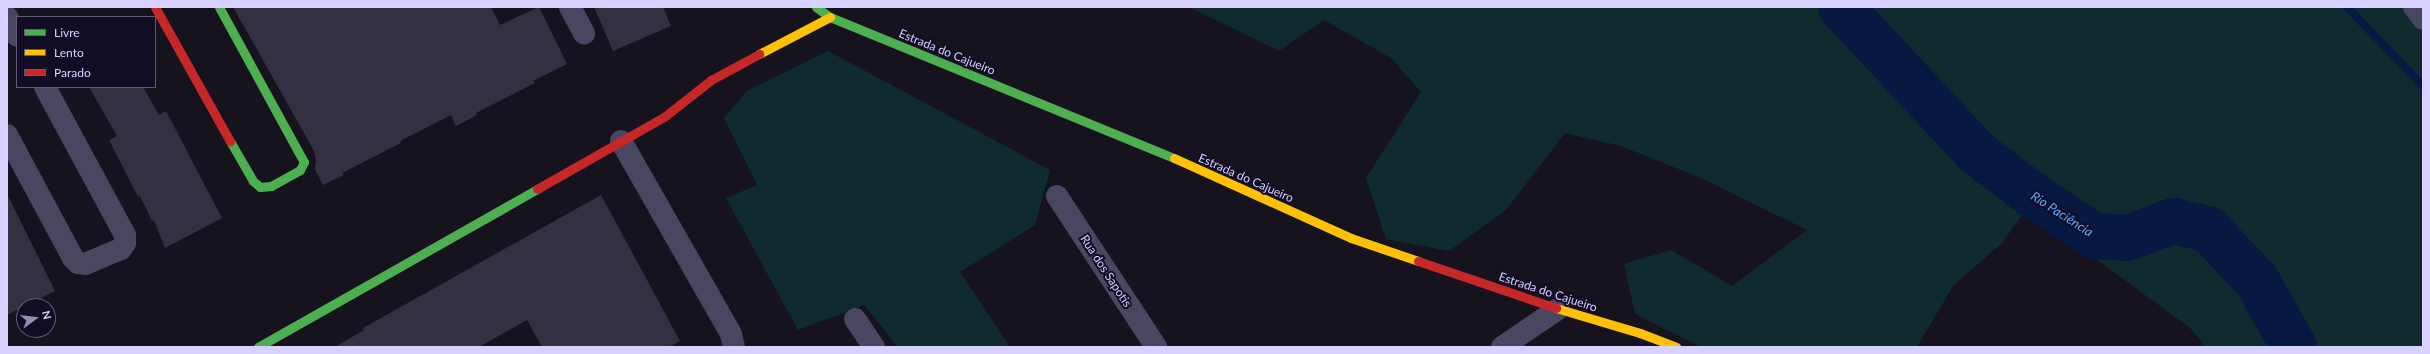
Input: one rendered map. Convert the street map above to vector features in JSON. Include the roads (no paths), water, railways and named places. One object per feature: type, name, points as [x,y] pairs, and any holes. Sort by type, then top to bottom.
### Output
[{"type":"street","points":[[155,7],[253,181],[260,187],[271,186],[300,170],[304,162],[303,157],[219,7]]},
{"type":"street","points":[[570,7],[584,33]]},
{"type":"street","name":"Estrada do Cajueiro","points":[[816,7],[830,17],[1149,147],[1351,238],[1558,310],[1640,333],[1676,347]]},
{"type":"street","points":[[2414,7],[2423,19]]},
{"type":"street","points":[[7,17],[16,34]]},
{"type":"street","points":[[258,347],[664,117],[711,80],[830,17]]},
{"type":"street","points":[[7,135],[73,258],[78,263],[85,264],[121,249],[125,243],[125,235],[46,88]]},
{"type":"street","points":[[621,141],[731,334],[734,347]]},
{"type":"street","name":"Rua dos Sapotis","points":[[1056,196],[1156,347]]},
{"type":"street","points":[[1502,347],[1558,310]]},
{"type":"street","points":[[856,319],[874,347]]},
{"type":"waterway","name":"Rio Paciência","points":[[1841,7],[1977,153],[2035,197],[2094,236],[2127,238],[2173,221],[2208,229],[2257,281],[2294,347]]},
{"type":"waterway","points":[[2347,7],[2423,86]]}]
